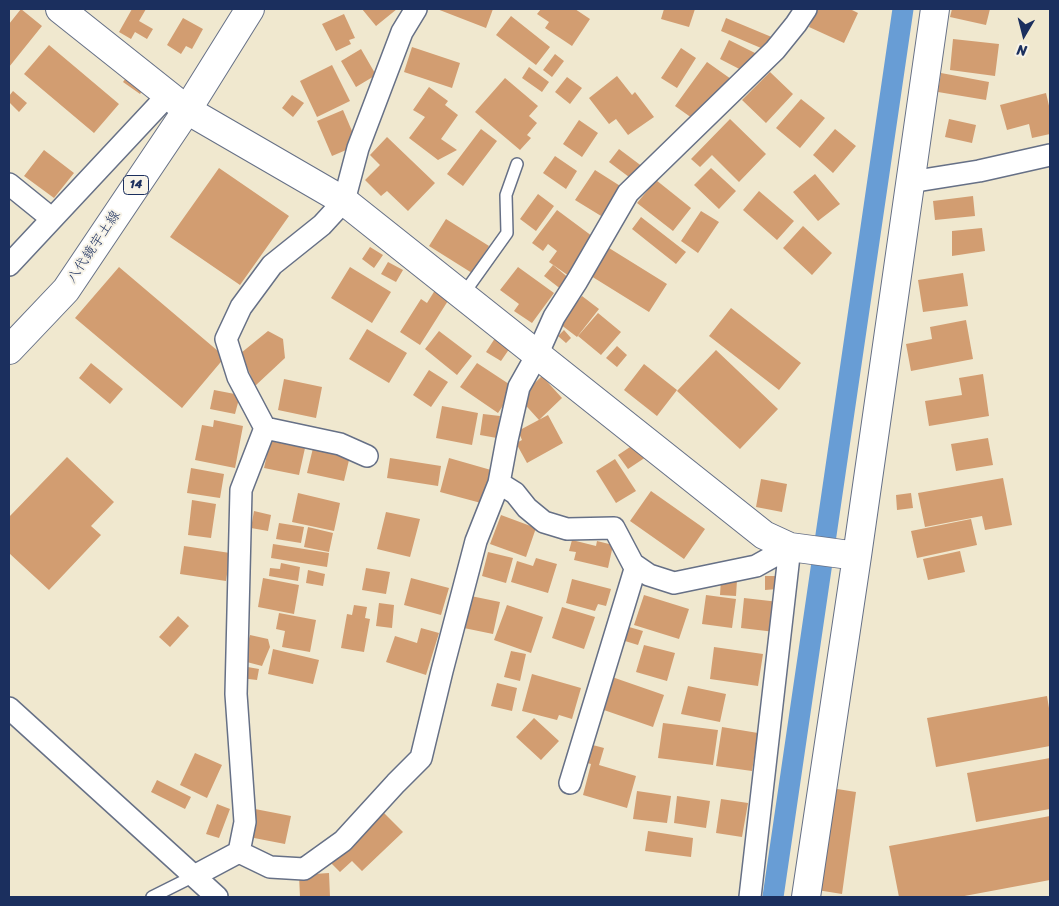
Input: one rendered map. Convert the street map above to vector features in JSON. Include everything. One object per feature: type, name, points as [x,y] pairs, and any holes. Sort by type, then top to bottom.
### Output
[{"type":"street","points":[[60,9],[177,103],[344,201],[764,535],[790,547],[857,556]]},
{"type":"street","name":"八代鏡宇土線","points":[[9,350],[66,290],[177,103],[250,9]]},
{"type":"street","points":[[239,852],[245,822],[236,694],[241,490],[265,428],[238,377],[226,339],[241,307],[272,265],[322,225],[344,201],[358,148],[398,41],[416,9]]},
{"type":"street","points":[[239,852],[270,867],[304,869],[343,841],[396,782],[421,758],[476,541],[499,484],[506,440],[519,387],[537,355],[554,317],[628,193],[775,50],[806,9]]},
{"type":"street","points":[[806,897],[936,9]]},
{"type":"street","points":[[9,265],[51,218],[177,103]]},
{"type":"street","points":[[910,182],[979,171],[1050,155]]},
{"type":"street","points":[[9,184],[51,218]]},
{"type":"street","points":[[265,428],[340,444],[368,456]]},
{"type":"street","points":[[499,484],[515,493],[527,508],[544,522],[567,529],[614,528],[633,564],[649,575],[674,583],[756,566],[790,547]]},
{"type":"street","points":[[750,897],[790,547]]},
{"type":"street","points":[[570,783],[636,566]]},
{"type":"street","points":[[9,708],[217,897]]},
{"type":"street","points":[[194,876],[239,852]]},
{"type":"lane","points":[[462,296],[507,233],[506,195],[517,164]]},
{"type":"lane","points":[[152,897],[194,876]]},
{"type":"building","points":[[21,9],[42,26],[9,67],[9,24]]},
{"type":"building","points":[[132,9],[146,9],[139,21],[153,29],[147,39],[135,32],[131,39],[119,32]]},
{"type":"building","points":[[362,9],[397,9],[376,26]]},
{"type":"building","points":[[437,9],[493,9],[486,28]]},
{"type":"building","points":[[541,9],[575,9],[590,19],[572,46],[545,28],[549,22],[537,14]]},
{"type":"building","points":[[664,9],[695,9],[689,27],[661,19]]},
{"type":"building","points":[[817,9],[850,9],[858,13],[844,43],[809,27]]},
{"type":"building","points":[[952,9],[990,9],[986,25],[950,17]]},
{"type":"building","points":[[344,14],[355,38],[349,40],[351,44],[336,51],[322,24]]},
{"type":"building","points":[[511,16],[550,47],[536,65],[496,35]]},
{"type":"building","points":[[183,18],[203,29],[192,49],[186,46],[181,54],[167,45]]},
{"type":"building","points":[[726,18],[774,38],[768,51],[721,31]]},
{"type":"building","points":[[953,39],[999,44],[995,76],[950,70]]},
{"type":"building","points":[[729,40],[759,55],[749,74],[720,59]]},
{"type":"building","points":[[49,45],[119,104],[94,133],[24,74]]},
{"type":"building","points":[[412,47],[460,63],[452,88],[404,72]]},
{"type":"building","points":[[681,48],[696,58],[677,88],[661,78]]},
{"type":"building","points":[[361,49],[376,75],[356,87],[341,61]]},
{"type":"building","points":[[555,54],[564,61],[552,77],[543,70]]},
{"type":"building","points":[[707,62],[731,79],[699,123],[675,106]]},
{"type":"building","points":[[332,65],[350,101],[317,117],[300,81]]},
{"type":"building","points":[[529,67],[549,82],[542,92],[522,78]]},
{"type":"building","points":[[770,72],[793,94],[766,123],[742,100]]},
{"type":"building","points":[[941,73],[989,82],[986,100],[938,92]]},
{"type":"building","points":[[128,75],[145,87],[140,94],[123,82]]},
{"type":"building","points":[[617,76],[632,95],[635,92],[654,117],[628,135],[616,119],[609,124],[589,98]]},
{"type":"building","points":[[567,77],[582,88],[570,104],[555,92]]},
{"type":"building","points":[[505,78],[538,106],[529,116],[537,123],[527,135],[531,138],[520,150],[475,112]]},
{"type":"building","points":[[429,87],[448,101],[445,105],[458,115],[441,139],[457,150],[438,160],[409,138],[425,117],[413,110]]},
{"type":"building","points":[[13,91],[27,103],[19,112],[9,102],[9,96]]},
{"type":"building","points":[[1046,93],[1050,110],[1050,134],[1032,138],[1029,124],[1007,130],[1000,105]]},
{"type":"building","points":[[292,95],[304,103],[293,117],[282,108]]},
{"type":"building","points":[[801,99],[825,118],[800,148],[776,128]]},
{"type":"building","points":[[343,110],[358,145],[332,156],[317,121]]},
{"type":"building","points":[[730,119],[766,154],[739,182],[712,155],[700,167],[691,159]]},
{"type":"building","points":[[949,119],[976,125],[972,143],[945,137]]},
{"type":"building","points":[[579,120],[598,133],[582,157],[563,144]]},
{"type":"building","points":[[481,129],[497,141],[463,186],[447,174]]},
{"type":"building","points":[[835,129],[856,146],[833,173],[813,155]]},
{"type":"building","points":[[387,137],[435,183],[408,211],[387,191],[381,196],[365,180],[380,165],[370,155]]},
{"type":"building","points":[[619,149],[643,167],[633,180],[609,162]]},
{"type":"building","points":[[44,150],[74,173],[54,198],[24,176]]},
{"type":"building","points":[[555,156],[577,171],[566,189],[543,173]]},
{"type":"building","points":[[219,168],[289,216],[240,285],[170,237]]},
{"type":"building","points":[[711,168],[736,191],[719,209],[694,185]]},
{"type":"building","points":[[595,170],[625,189],[606,219],[575,200]]},
{"type":"building","points":[[815,174],[840,204],[818,221],[793,192]]},
{"type":"building","points":[[656,180],[691,208],[673,231],[637,203]]},
{"type":"building","points":[[759,191],[794,221],[777,240],[743,210]]},
{"type":"building","points":[[538,194],[554,206],[536,231],[520,219]]},
{"type":"building","points":[[973,196],[975,216],[935,220],[933,201]]},
{"type":"building","points":[[557,210],[596,239],[569,276],[549,262],[557,251],[548,244],[543,251],[532,243]]},
{"type":"building","points":[[701,211],[719,222],[698,253],[681,241]]},
{"type":"building","points":[[641,217],[686,252],[676,264],[632,229]]},
{"type":"building","points":[[446,219],[489,246],[472,273],[429,246]]},
{"type":"building","points":[[803,226],[832,253],[812,275],[783,248]]},
{"type":"building","points":[[982,228],[985,251],[952,256],[952,231]]},
{"type":"building","points":[[370,247],[383,255],[374,268],[362,259]]},
{"type":"building","points":[[609,248],[667,284],[649,312],[591,276]]},
{"type":"building","points":[[388,262],[403,270],[396,282],[381,274]]},
{"type":"building","points":[[553,265],[570,279],[562,290],[544,276]]},
{"type":"building","points":[[119,267],[225,357],[182,408],[75,318]]},
{"type":"building","points":[[350,267],[391,292],[372,323],[331,298]]},
{"type":"building","points":[[518,267],[554,293],[532,323],[514,311],[519,304],[500,290]]},
{"type":"building","points":[[963,273],[968,306],[923,312],[918,280]]},
{"type":"building","points":[[437,287],[451,296],[420,345],[400,332],[421,299],[427,303]]},
{"type":"building","points":[[582,296],[599,309],[577,337],[560,324]]},
{"type":"building","points":[[731,308],[801,363],[779,390],[709,336]]},
{"type":"building","points":[[598,313],[621,332],[601,355],[578,336]]},
{"type":"building","points":[[966,320],[973,359],[911,371],[906,344],[932,339],[930,327]]},
{"type":"building","points":[[367,329],[407,353],[389,383],[349,359]]},
{"type":"building","points":[[564,330],[571,338],[566,343],[558,336]]},
{"type":"building","points":[[268,331],[283,339],[285,358],[255,386],[241,353]]},
{"type":"building","points":[[439,331],[472,356],[457,375],[425,349]]},
{"type":"building","points":[[499,332],[514,342],[501,361],[486,352]]},
{"type":"building","points":[[617,346],[627,355],[617,367],[606,358]]},
{"type":"building","points":[[716,350],[778,409],[740,449],[677,391]]},
{"type":"building","points":[[91,363],[123,389],[110,404],[79,378]]},
{"type":"building","points":[[477,363],[515,388],[498,413],[460,387]]},
{"type":"building","points":[[644,364],[677,390],[657,416],[624,390]]},
{"type":"building","points":[[429,370],[448,382],[431,407],[413,395]]},
{"type":"building","points":[[983,374],[989,416],[929,426],[925,401],[962,395],[959,378]]},
{"type":"building","points":[[542,376],[562,398],[539,420],[519,398]]},
{"type":"building","points":[[284,379],[322,387],[316,418],[278,410]]},
{"type":"building","points":[[214,390],[240,395],[235,414],[210,409]]},
{"type":"building","points":[[442,406],[478,413],[472,445],[436,438]]},
{"type":"building","points":[[483,414],[500,416],[497,438],[480,435]]},
{"type":"building","points":[[548,415],[563,443],[527,463],[516,443],[522,440],[518,431]]},
{"type":"building","points":[[214,420],[243,426],[235,468],[195,460],[202,425],[213,427]]},
{"type":"building","points":[[988,438],[993,465],[956,471],[951,444]]},
{"type":"building","points":[[270,441],[305,448],[299,475],[264,468]]},
{"type":"building","points":[[636,443],[646,457],[628,469],[618,455]]},
{"type":"building","points":[[313,448],[350,456],[344,481],[307,473]]},
{"type":"building","points":[[67,457],[114,502],[91,526],[101,535],[49,590],[9,553],[9,517]]},
{"type":"building","points":[[390,458],[441,466],[438,486],[387,478]]},
{"type":"building","points":[[449,458],[491,470],[481,503],[440,492]]},
{"type":"building","points":[[615,459],[636,491],[616,503],[596,471]]},
{"type":"building","points":[[191,468],[224,474],[220,498],[187,493]]},
{"type":"building","points":[[1003,478],[1012,525],[985,530],[982,516],[925,527],[918,493]]},
{"type":"building","points":[[761,479],[787,484],[782,512],[756,507]]},
{"type":"building","points":[[651,491],[705,529],[684,559],[630,521]]},
{"type":"building","points":[[298,493],[340,503],[334,531],[292,522]]},
{"type":"building","points":[[911,493],[913,508],[897,510],[896,495]]},
{"type":"building","points":[[192,500],[216,504],[211,538],[188,535]]},
{"type":"building","points":[[254,511],[271,515],[268,531],[251,528]]},
{"type":"building","points":[[386,512],[420,519],[410,557],[377,549]]},
{"type":"building","points":[[501,515],[536,528],[526,557],[490,544]]},
{"type":"building","points":[[971,519],[977,545],[917,558],[911,531]]},
{"type":"building","points":[[279,523],[304,527],[301,543],[276,539]]},
{"type":"building","points":[[308,527],[333,533],[329,552],[304,547]]},
{"type":"building","points":[[572,540],[596,546],[597,541],[613,545],[608,568],[574,560],[576,552],[569,551]]},
{"type":"building","points":[[273,544],[329,553],[327,567],[271,558]]},
{"type":"building","points":[[184,546],[230,553],[226,581],[180,574]]},
{"type":"building","points":[[960,551],[965,572],[928,580],[923,559]]},
{"type":"building","points":[[488,552],[513,558],[506,583],[482,576]]},
{"type":"building","points":[[536,558],[557,564],[548,593],[511,582],[517,561],[533,566]]},
{"type":"building","points":[[281,563],[300,567],[298,581],[269,576],[270,568],[280,569]]},
{"type":"building","points":[[366,568],[390,572],[386,594],[362,590]]},
{"type":"building","points":[[308,570],[325,574],[323,586],[306,583]]},
{"type":"building","points":[[765,576],[777,576],[778,589],[765,590]]},
{"type":"building","points":[[263,578],[299,585],[294,614],[258,607]]},
{"type":"building","points":[[411,578],[449,588],[441,615],[404,605]]},
{"type":"building","points":[[572,579],[611,589],[606,606],[598,604],[595,611],[566,603]]},
{"type":"building","points":[[721,579],[737,580],[736,596],[720,595]]},
{"type":"building","points":[[466,595],[500,602],[493,634],[459,627]]},
{"type":"building","points":[[644,595],[689,609],[679,639],[634,625]]},
{"type":"building","points":[[706,595],[736,599],[732,628],[702,624]]},
{"type":"building","points":[[744,598],[779,602],[775,632],[741,628]]},
{"type":"building","points":[[379,603],[394,605],[392,628],[376,626]]},
{"type":"building","points":[[354,605],[367,607],[365,618],[370,619],[364,652],[341,648],[347,614],[352,615]]},
{"type":"building","points":[[507,605],[543,617],[531,653],[494,640]]},
{"type":"building","points":[[562,607],[595,617],[584,649],[552,638]]},
{"type":"building","points":[[279,613],[316,620],[310,652],[282,647],[285,631],[276,629]]},
{"type":"building","points":[[178,616],[189,626],[170,647],[159,637]]},
{"type":"building","points":[[629,627],[643,631],[638,645],[625,641]]},
{"type":"building","points":[[421,628],[439,633],[426,675],[386,662],[395,636],[417,643]]},
{"type":"building","points":[[250,635],[268,639],[270,647],[262,666],[243,661]]},
{"type":"building","points":[[644,645],[675,653],[667,681],[636,672]]},
{"type":"building","points":[[714,647],[763,654],[758,686],[710,679]]},
{"type":"building","points":[[273,649],[319,660],[313,684],[268,674]]},
{"type":"building","points":[[511,651],[526,654],[520,681],[504,677]]},
{"type":"building","points":[[242,666],[259,669],[257,680],[240,678]]},
{"type":"building","points":[[532,674],[581,688],[572,719],[559,715],[557,720],[522,711]]},
{"type":"building","points":[[612,677],[664,695],[653,727],[601,709]]},
{"type":"building","points":[[497,683],[517,688],[512,711],[491,706]]},
{"type":"building","points":[[688,686],[726,694],[720,722],[681,714]]},
{"type":"building","points":[[1047,696],[1050,714],[1050,746],[936,767],[927,718]]},
{"type":"building","points":[[534,718],[559,741],[541,760],[516,737]]},
{"type":"building","points":[[663,723],[718,730],[713,765],[658,758]]},
{"type":"building","points":[[722,727],[758,733],[752,771],[716,766]]},
{"type":"building","points":[[589,744],[604,748],[599,765],[636,776],[627,808],[583,795],[591,764],[584,762]]},
{"type":"building","points":[[195,753],[222,765],[207,798],[180,785]]},
{"type":"building","points":[[1050,758],[1050,809],[976,822],[967,773]]},
{"type":"building","points":[[157,780],[191,797],[185,809],[151,792]]},
{"type":"building","points":[[831,788],[856,792],[842,894],[817,890]]},
{"type":"building","points":[[637,791],[671,796],[667,823],[633,819]]},
{"type":"building","points":[[677,796],[710,801],[706,828],[674,823]]},
{"type":"building","points":[[721,799],[748,803],[742,837],[716,833]]},
{"type":"building","points":[[217,804],[230,809],[219,838],[206,834]]},
{"type":"building","points":[[255,809],[291,816],[285,844],[249,837]]},
{"type":"building","points":[[383,812],[403,832],[362,871],[352,861],[340,872],[330,862]]},
{"type":"building","points":[[1050,816],[1050,880],[959,897],[899,897],[889,846]]},
{"type":"building","points":[[648,831],[693,838],[691,857],[645,851]]},
{"type":"building","points":[[329,873],[330,897],[300,897],[299,875]]},
{"type":"waterway","points":[[773,897],[903,9]]}]
